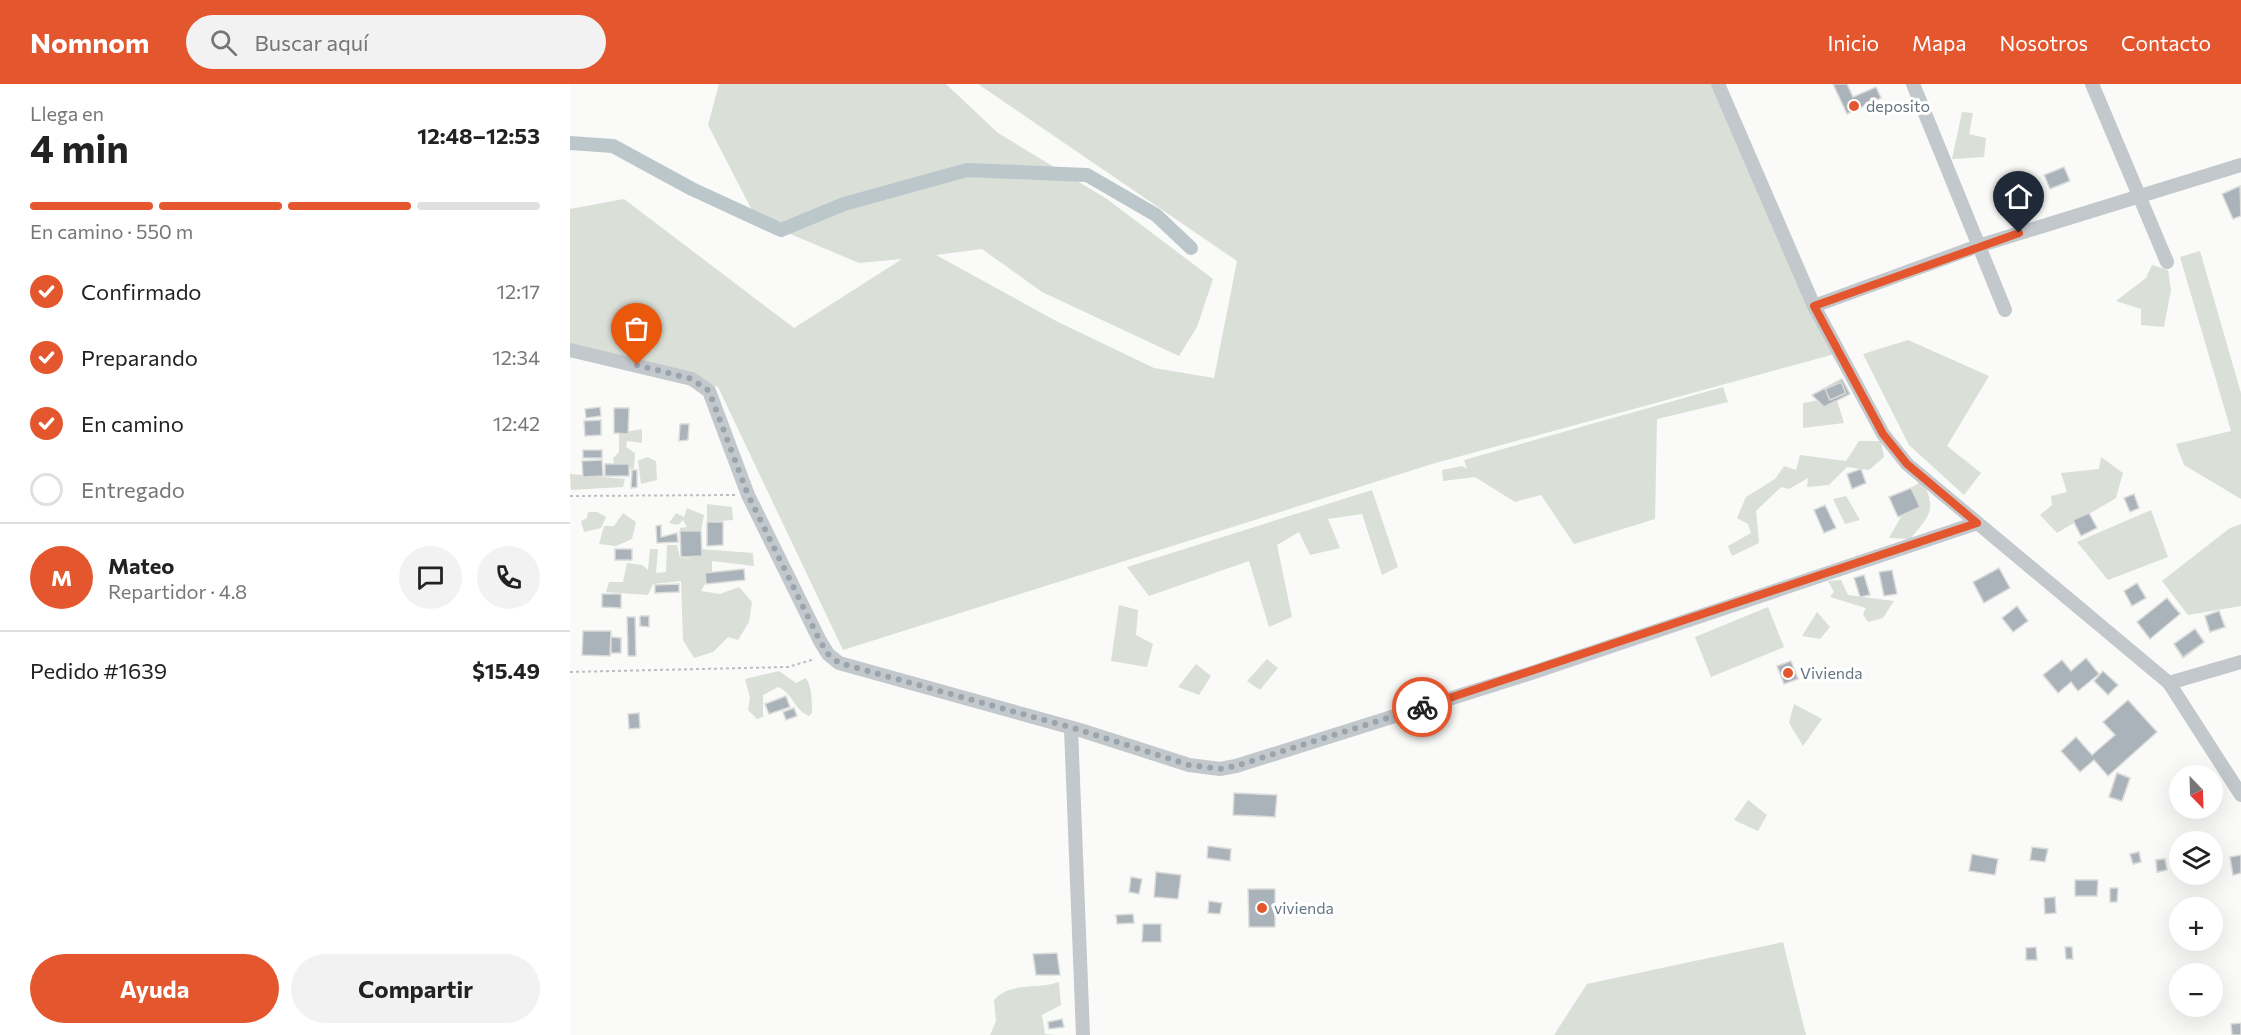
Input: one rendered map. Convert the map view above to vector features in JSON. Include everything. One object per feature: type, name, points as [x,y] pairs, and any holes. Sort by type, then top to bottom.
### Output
[{"type":"street","points":[[1913,84],[2005,310]]},
{"type":"street","points":[[2092,84],[2167,262]]},
{"type":"street","points":[[1721,85],[1814,306],[1883,434],[1907,464],[2169,682],[2241,795]]},
{"type":"street","points":[[1814,306],[1978,246],[2241,165]]},
{"type":"street","points":[[570,350],[681,376],[701,384],[709,391],[748,495],[828,654],[839,663],[1071,728],[1205,769],[1236,766],[1525,675],[1977,523]]},
{"type":"street","points":[[2169,682],[2241,662]]},
{"type":"street","points":[[1071,728],[1083,1035]]},
{"type":"path","points":[[570,496],[748,495]]},
{"type":"path","points":[[570,672],[788,667],[828,654]]},
{"type":"shaded area","points":[[719,84],[946,84],[998,133],[1107,199],[1213,279],[1197,327],[1179,356],[1042,292],[982,249],[936,255],[1058,322],[1154,368],[1214,378],[1237,261],[978,84],[1718,84],[1835,354],[1432,464],[843,650],[718,387],[570,347],[570,209],[624,199],[794,328],[902,259],[859,263],[757,220],[708,125]]},
{"type":"shaded area","points":[[1962,112],[1973,113],[1969,134],[1986,138],[1984,157],[1952,159]]},
{"type":"shaded area","points":[[2200,251],[2241,393],[2241,499],[2184,465],[2176,444],[2231,431],[2180,257]]},
{"type":"shaded area","points":[[2152,265],[2168,270],[2171,290],[2164,327],[2141,325],[2141,309],[2116,301],[2146,278]]},
{"type":"shaded area","points":[[1908,340],[1989,376],[1947,446],[1981,473],[1964,495],[1909,445],[1863,354]]},
{"type":"shaded area","points":[[1723,387],[1728,402],[1657,419],[1655,519],[1574,544],[1541,495],[1515,502],[1475,477],[1443,481],[1442,470],[1462,466],[1467,469],[1464,460]]},
{"type":"shaded area","points":[[1836,397],[1844,423],[1803,428],[1803,403]]},
{"type":"shaded area","points":[[642,429],[642,443],[627,441],[626,447],[635,453],[634,468],[632,470],[626,464],[614,464],[613,458],[619,452],[619,433]]},
{"type":"shaded area","points":[[1859,441],[1881,441],[1884,457],[1869,470],[1847,467],[1829,485],[1807,487],[1808,478],[1789,489],[1781,487],[1756,511],[1759,543],[1732,556],[1728,546],[1751,533],[1748,524],[1737,518],[1746,497],[1775,479],[1784,466],[1796,470],[1800,455],[1846,461]]},
{"type":"shaded area","points":[[647,457],[656,461],[657,480],[641,484],[638,461]]},
{"type":"shaded area","points":[[2101,457],[2123,473],[2116,498],[2057,533],[2040,515],[2052,505],[2051,496],[2067,492],[2061,473],[2099,469]]},
{"type":"shaded area","points":[[570,474],[625,479],[623,487],[571,490]]},
{"type":"shaded area","points":[[1922,481],[1930,499],[1926,518],[1910,539],[1889,538],[1902,515],[1920,507],[1911,488]]},
{"type":"shaded area","points":[[1372,490],[1398,567],[1382,575],[1362,514],[1328,519],[1340,548],[1310,555],[1299,532],[1277,545],[1292,617],[1269,627],[1249,561],[1149,596],[1127,567]]},
{"type":"shaded area","points":[[1846,496],[1860,520],[1845,524],[1833,499]]},
{"type":"shaded area","points":[[707,504],[732,507],[733,520],[707,522]]},
{"type":"shaded area","points":[[687,508],[704,515],[701,531],[680,531],[680,528],[687,527],[683,520],[678,525],[669,523],[676,513],[684,517]]},
{"type":"shaded area","points":[[2151,510],[2168,557],[2108,580],[2077,542]]},
{"type":"shaded area","points":[[588,512],[597,512],[606,517],[601,528],[584,532],[581,521],[587,518]]},
{"type":"shaded area","points":[[623,513],[636,522],[632,539],[616,546],[599,544],[604,526],[614,526]]},
{"type":"shaded area","points":[[2241,524],[2241,606],[2188,615],[2162,581],[2230,528]]},
{"type":"shaded area","points":[[667,545],[677,545],[680,558],[693,559],[681,557],[701,556],[701,549],[753,553],[754,566],[712,561],[712,572],[701,591],[720,594],[739,587],[752,602],[749,622],[738,640],[728,637],[713,652],[694,658],[683,640],[681,581],[653,584],[648,595],[606,592],[609,582],[623,582],[627,563],[642,565],[648,570],[650,549],[658,549],[656,573],[666,572]]},
{"type":"shaded area","points":[[1841,580],[1848,595],[1894,601],[1883,618],[1868,622],[1863,614],[1866,608],[1830,597],[1834,592],[1828,581]]},
{"type":"shaded area","points":[[1119,605],[1138,610],[1136,635],[1153,644],[1147,667],[1111,661]]},
{"type":"shaded area","points":[[1768,607],[1784,647],[1711,677],[1695,637]]},
{"type":"shaded area","points":[[1817,612],[1830,627],[1820,639],[1802,636]]},
{"type":"shaded area","points":[[1267,659],[1278,668],[1260,690],[1247,681]]},
{"type":"shaded area","points":[[1196,664],[1211,676],[1199,695],[1178,687]]},
{"type":"shaded area","points":[[779,671],[796,683],[806,678],[812,699],[812,713],[809,716],[778,687],[763,695],[763,717],[757,719],[748,710],[750,698],[745,679]]},
{"type":"shaded area","points":[[1794,704],[1822,719],[1803,746],[1789,723]]},
{"type":"shaded area","points":[[1748,800],[1767,815],[1758,831],[1734,820]]},
{"type":"shaded area","points":[[1783,942],[1806,1035],[1554,1035],[1587,984]]},
{"type":"shaded area","points":[[1059,982],[1061,1005],[1042,1015],[1045,1034],[1055,1035],[990,1035],[996,1021],[994,1000],[1001,994],[1016,988]]},
{"type":"building","name":"deposito","points":[[1833,84],[1847,84],[1853,97],[1876,87],[1881,98],[1847,114]]},
{"type":"building","points":[[2064,167],[2070,181],[2050,189],[2044,175]]},
{"type":"building","points":[[2240,186],[2241,216],[2233,219],[2222,194]]},
{"type":"building","points":[[1842,379],[1850,394],[1824,407],[1812,395]]},
{"type":"building","points":[[1841,382],[1846,393],[1830,400],[1825,389]]},
{"type":"building","points":[[600,407],[601,416],[586,418],[585,409]]},
{"type":"building","points":[[614,408],[629,408],[628,434],[614,433]]},
{"type":"building","points":[[601,420],[601,435],[585,436],[584,421]]},
{"type":"building","points":[[680,424],[689,424],[688,440],[679,441]]},
{"type":"building","points":[[583,450],[602,450],[602,458],[583,458]]},
{"type":"building","points":[[602,460],[603,476],[583,477],[582,461]]},
{"type":"building","points":[[605,464],[629,464],[629,476],[605,476]]},
{"type":"building","points":[[1861,469],[1866,483],[1852,489],[1847,474]]},
{"type":"building","points":[[632,470],[637,470],[637,487],[631,488]]},
{"type":"building","points":[[1911,488],[1920,507],[1898,517],[1889,497]]},
{"type":"building","points":[[2134,494],[2139,508],[2130,512],[2124,498]]},
{"type":"building","points":[[1825,505],[1836,528],[1824,533],[1814,510]]},
{"type":"building","points":[[2089,513],[2097,528],[2081,536],[2073,520]]},
{"type":"building","points":[[707,522],[723,522],[723,545],[707,546]]},
{"type":"building","points":[[661,525],[661,537],[677,533],[678,542],[657,543],[656,526]]},
{"type":"building","points":[[680,531],[701,531],[702,556],[681,557]]},
{"type":"building","points":[[615,549],[632,549],[632,560],[615,560]]},
{"type":"building","points":[[1999,568],[2010,588],[1984,603],[1973,582]]},
{"type":"building","points":[[744,569],[745,580],[706,584],[705,573]]},
{"type":"building","points":[[1892,570],[1897,594],[1884,596],[1879,572]]},
{"type":"building","points":[[1864,575],[1870,595],[1860,597],[1854,578]]},
{"type":"building","points":[[2137,583],[2146,598],[2132,606],[2124,591]]},
{"type":"building","points":[[679,584],[679,592],[655,593],[655,585]]},
{"type":"building","points":[[602,594],[621,594],[621,608],[602,607]]},
{"type":"building","points":[[2167,598],[2180,614],[2150,639],[2137,622]]},
{"type":"building","points":[[2017,606],[2028,621],[2013,632],[2002,618]]},
{"type":"building","points":[[2219,611],[2225,627],[2210,632],[2205,616]]},
{"type":"building","points":[[2219,611],[2225,627],[2210,632],[2205,616]]},
{"type":"building","points":[[640,616],[649,616],[649,627],[640,626]]},
{"type":"building","points":[[627,617],[635,617],[636,656],[628,656]]},
{"type":"building","points":[[2195,629],[2204,642],[2183,658],[2174,644]]},
{"type":"building","points":[[2195,629],[2204,642],[2183,657],[2174,644]]},
{"type":"building","points":[[583,631],[611,631],[610,656],[582,655]]},
{"type":"building","points":[[611,637],[621,638],[621,653],[611,653]]},
{"type":"building","points":[[2086,658],[2099,674],[2078,691],[2071,682],[2058,693],[2043,675],[2062,660],[2071,671]]},
{"type":"building","name":"Vivienda","points":[[1791,661],[1798,679],[1784,684],[1777,666]]},
{"type":"building","points":[[2103,671],[2118,685],[2108,695],[2094,681]]},
{"type":"building","points":[[786,696],[790,707],[769,714],[765,704]]},
{"type":"building","points":[[2128,700],[2157,732],[2108,776],[2094,760],[2080,772],[2061,751],[2076,737],[2092,755],[2115,735],[2103,722]]},
{"type":"building","points":[[794,708],[797,716],[786,720],[783,712]]},
{"type":"building","points":[[639,713],[640,728],[629,729],[628,714]]},
{"type":"building","points":[[2117,773],[2130,778],[2122,801],[2109,797]]},
{"type":"building","points":[[2117,773],[2130,778],[2122,801],[2109,797]]},
{"type":"building","points":[[1234,793],[1277,795],[1275,817],[1233,815]]},
{"type":"building","points":[[1208,846],[1231,849],[1230,861],[1207,858]]},
{"type":"building","points":[[2032,847],[2048,849],[2045,862],[2030,860]]},
{"type":"building","points":[[2139,852],[2141,862],[2133,864],[2130,854]]},
{"type":"building","points":[[2139,852],[2141,862],[2133,864],[2130,854]]},
{"type":"building","points":[[1972,854],[1998,859],[1995,875],[1969,871]]},
{"type":"building","points":[[2241,855],[2241,873],[2233,875],[2230,857]]},
{"type":"building","points":[[2165,859],[2167,870],[2157,872],[2156,860]]},
{"type":"building","points":[[2165,859],[2167,870],[2157,872],[2156,860]]},
{"type":"building","points":[[1156,872],[1181,875],[1178,899],[1154,897]]},
{"type":"building","points":[[1131,877],[1142,879],[1139,894],[1129,892]]},
{"type":"building","points":[[2075,880],[2098,880],[2097,896],[2075,896]]},
{"type":"building","points":[[2110,888],[2118,888],[2117,902],[2110,902]]},
{"type":"building","name":"vivienda","points":[[1248,889],[1275,889],[1275,927],[1249,927]]},
{"type":"building","points":[[2055,897],[2056,913],[2045,914],[2044,898]]},
{"type":"building","points":[[1209,901],[1222,903],[1220,914],[1208,913]]},
{"type":"building","points":[[1133,914],[1134,923],[1117,924],[1116,915]]},
{"type":"building","points":[[1143,924],[1161,924],[1161,942],[1142,942]]},
{"type":"building","points":[[2036,947],[2037,960],[2026,960],[2026,948]]},
{"type":"building","points":[[2065,947],[2072,947],[2073,959],[2066,959]]},
{"type":"building","points":[[1057,953],[1060,975],[1036,975],[1033,954]]},
{"type":"building","points":[[1062,1019],[1064,1027],[1049,1029],[1048,1022]]},
{"type":"building","points":[[2241,1023],[2241,1035],[2232,1035],[2231,1024]]},
{"type":"waterway","points":[[570,143],[613,146],[692,189],[781,230],[844,204],[967,170],[1087,175],[1156,215],[1191,248]]},
{"type":"way so far","points":[[637,365],[692,379],[709,391],[748,495],[820,641],[828,654],[839,663],[1080,730],[1205,769],[1236,766],[1422,707]]},
{"type":"place","name":"deposito","points":[[1854,106]]},
{"type":"place","name":"Vivienda","points":[[1788,673]]},
{"type":"place","name":"vivienda","points":[[1262,908]]},
{"type":"route","points":[[1422,707],[1525,675],[1977,523],[1907,464],[1883,434],[1814,306],[2019,233]]}]
